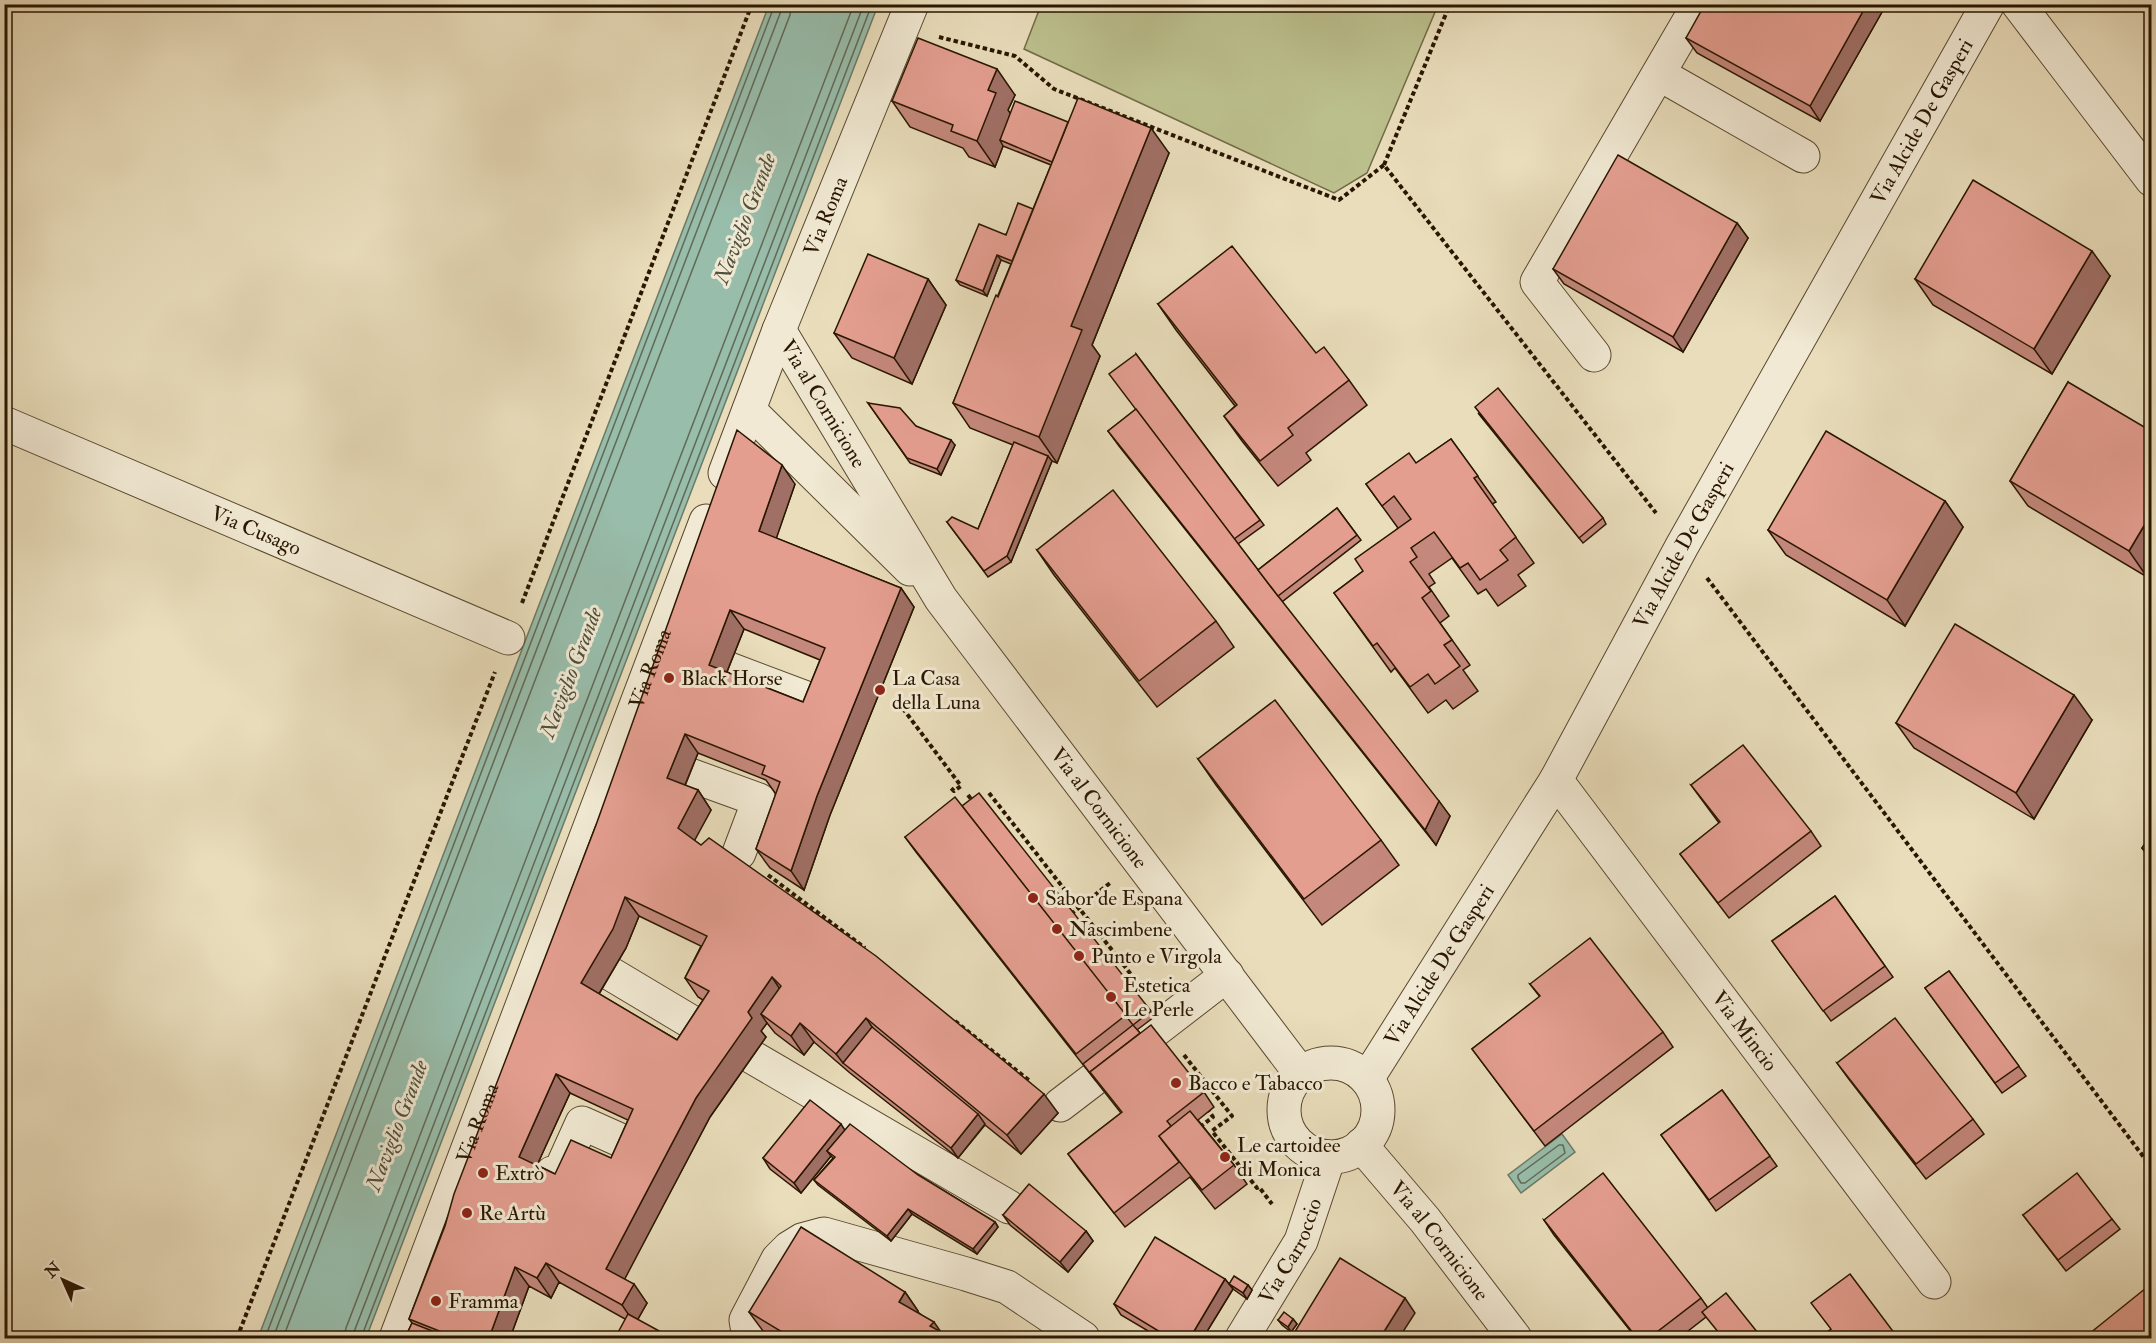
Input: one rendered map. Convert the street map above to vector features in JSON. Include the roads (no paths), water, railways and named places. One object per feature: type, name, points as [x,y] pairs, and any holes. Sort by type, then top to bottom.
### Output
[{"type":"street","points":[[1594,356],[1537,282],[1699,4]]},
{"type":"street","name":"Via Alcide De Gasperi","points":[[1367,1079],[1556,780],[1682,546],[1988,4]]},
{"type":"street","points":[[2018,4],[2151,180]]},
{"type":"street","name":"Via Roma","points":[[396,1338],[483,1142],[668,647],[748,410],[908,17]]},
{"type":"street","points":[[1659,74],[1803,156]]},
{"type":"street","name":"Via al Cornicione","points":[[779,330],[941,599],[1301,1074]]},
{"type":"street","name":"Via al Cornicione","points":[[748,410],[941,599]]},
{"type":"street","name":"Via Cusago","points":[[4,423],[508,638]]},
{"type":"street","points":[[729,669],[814,700]]},
{"type":"street","points":[[690,775],[759,800],[739,853]]},
{"type":"street","name":"Via Mincio","points":[[1556,780],[1934,1282]]},
{"type":"street","points":[[611,974],[708,1032]]},
{"type":"street","points":[[1153,1033],[1227,975]]},
{"type":"street","points":[[752,1057],[1009,1208]]},
{"type":"street","points":[[1323,1063],[1340,1063],[1355,1069],[1367,1079],[1376,1093],[1378,1109],[1376,1125],[1368,1139],[1356,1150],[1341,1156],[1329,1157],[1312,1153],[1300,1146],[1290,1135],[1285,1121],[1284,1107],[1287,1092],[1296,1078],[1308,1068],[1323,1063]]},
{"type":"street","points":[[1060,1105],[1094,1079]]},
{"type":"street","points":[[537,1166],[558,1176],[582,1123],[629,1144]]},
{"type":"street","name":"Via al Cornicione","points":[[1361,1145],[1425,1220],[1515,1338]]},
{"type":"street","name":"Via Carroccio","points":[[1242,1338],[1301,1241],[1329,1157]]},
{"type":"street","points":[[749,1338],[746,1320],[778,1259],[802,1240],[824,1234],[1007,1287],[1083,1338]]},
{"type":"water","name":"Naviglio Grande","points":[[769,5],[878,5],[366,1338],[258,1338]]},
{"type":"water","points":[[1562,1134],[1575,1152],[1521,1193],[1508,1175]]},
{"type":"place","name":"Black Horse","points":[[669,678]]},
{"type":"place","name":"La Casa della Luna","points":[[880,690]]},
{"type":"place","name":"Sabor de Espana","points":[[1033,898]]},
{"type":"place","name":"Nascimbene","points":[[1057,929]]},
{"type":"place","name":"Punto e Virgola","points":[[1079,956]]},
{"type":"place","name":"Estetica Le Perle","points":[[1111,997]]},
{"type":"place","name":"Bacco e Tabacco","points":[[1176,1083]]},
{"type":"place","name":"Le cartoidee di Monica","points":[[1225,1157]]},
{"type":"place","name":"Extrò","points":[[483,1173]]},
{"type":"place","name":"Re Artù","points":[[467,1213]]},
{"type":"place","name":"Framma","points":[[436,1301]]}]
